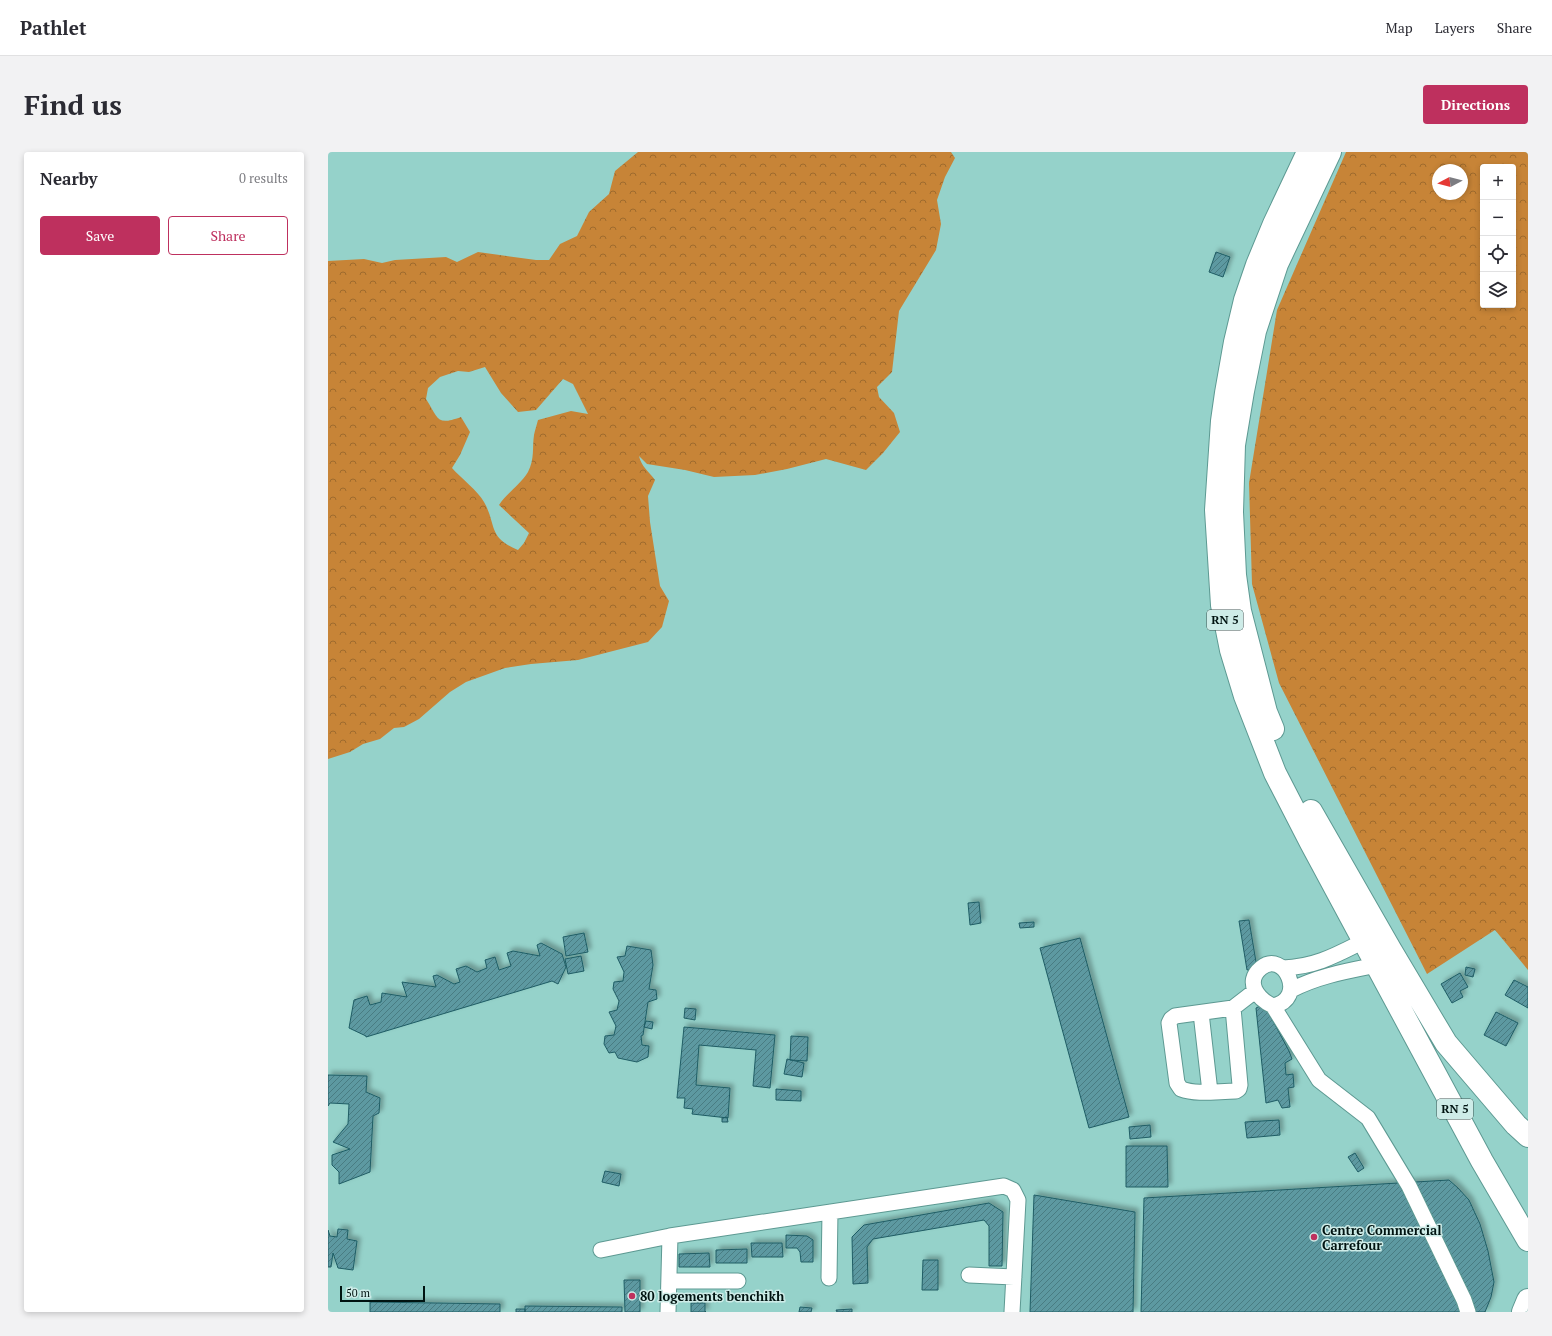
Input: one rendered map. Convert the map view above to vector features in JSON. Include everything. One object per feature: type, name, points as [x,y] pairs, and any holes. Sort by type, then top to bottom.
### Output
[{"type":"highway","name":"RN 5","points":[[1308,152],[1274,224],[1257,265],[1245,300],[1235,342],[1222,421],[1216,510],[1218,561],[1222,604],[1231,650],[1245,696],[1275,773],[1482,1161],[1528,1240]]},
{"type":"highway","name":"RN 5","points":[[1330,152],[1277,264],[1255,331],[1243,391],[1234,445],[1232,512],[1235,575],[1240,611],[1266,712],[1286,762],[1321,830],[1446,1043],[1522,1130]]},
{"type":"highway","points":[[1523,1312],[1528,1300]]},
{"type":"street","points":[[1283,968],[1300,967],[1327,959],[1364,941]]},
{"type":"street","points":[[1273,1006],[1282,1003],[1288,998],[1291,990],[1290,981],[1283,968],[1276,964],[1263,966],[1257,971],[1254,977],[1255,991],[1263,1001],[1273,1006],[1319,1080],[1368,1118],[1406,1182],[1464,1300],[1468,1312]]},
{"type":"street","points":[[1291,990],[1326,976],[1377,964]]},
{"type":"street","points":[[1233,1008],[1240,1084],[1239,1089],[1236,1091],[1210,1092],[1186,1091],[1181,1089],[1177,1083],[1169,1023],[1171,1019],[1175,1016],[1233,1008],[1255,991]]},
{"type":"street","points":[[1201,1012],[1210,1092]]},
{"type":"street","points":[[601,1250],[670,1236],[1004,1186],[1013,1190],[1018,1200],[1012,1312]]},
{"type":"street","points":[[829,1278],[830,1212]]},
{"type":"street","points":[[668,1312],[670,1236]]},
{"type":"street","points":[[969,1275],[1014,1277]]},
{"type":"street","points":[[669,1281],[738,1281]]},
{"type":"green space","points":[[638,152],[951,152],[955,158],[945,177],[937,200],[941,224],[936,250],[899,311],[892,372],[877,387],[879,397],[894,413],[900,432],[883,453],[866,470],[826,459],[755,475],[714,477],[685,470],[647,464],[639,456],[643,466],[655,480],[648,496],[650,522],[660,586],[669,601],[662,627],[648,642],[578,660],[505,668],[466,682],[450,692],[419,719],[404,727],[394,728],[380,739],[363,744],[350,752],[328,759],[328,261],[364,259],[382,263],[395,260],[446,257],[457,262],[478,252],[536,260],[549,260],[560,244],[577,236],[589,212],[609,194],[615,171]],"holes":[[[485,367],[501,393],[518,412],[536,410],[563,379],[573,384],[588,414],[571,411],[538,420],[534,435],[532,462],[528,472],[499,505],[529,533],[524,543],[518,550],[501,540],[494,530],[484,502],[474,489],[452,468],[460,455],[470,432],[461,417],[453,420],[442,421],[436,416],[426,399],[428,388],[440,377],[458,371],[469,372]]]},
{"type":"green space","points":[[1346,152],[1528,152],[1528,970],[1495,930],[1427,974],[1279,683],[1252,584],[1249,483],[1277,310]]},
{"type":"building","points":[[1216,252],[1230,257],[1223,277],[1209,272]]},
{"type":"building","points":[[979,902],[981,923],[970,925],[968,903]]},
{"type":"building","points":[[1249,920],[1257,968],[1247,970],[1239,921]]},
{"type":"building","points":[[1034,922],[1034,927],[1020,928],[1019,923]]},
{"type":"building","points":[[584,933],[588,952],[566,956],[563,937]]},
{"type":"building","points":[[1080,938],[1129,1117],[1089,1128],[1040,948]]},
{"type":"building","points":[[541,943],[562,954],[566,967],[558,984],[552,981],[366,1037],[349,1028],[354,1000],[367,996],[370,1005],[381,1002],[382,993],[407,997],[402,982],[436,987],[433,976],[437,975],[454,984],[460,982],[456,969],[466,966],[477,972],[487,968],[485,960],[495,957],[499,970],[511,966],[507,953],[513,951],[540,956],[537,945]]},
{"type":"building","points":[[627,946],[651,950],[653,965],[649,989],[656,990],[657,999],[648,1002],[643,1035],[641,1036],[642,1045],[649,1046],[648,1057],[637,1062],[618,1058],[615,1052],[609,1053],[604,1044],[605,1036],[614,1035],[616,1026],[609,1012],[617,1010],[619,1001],[613,989],[614,982],[623,981],[624,972],[617,957],[625,956]]},
{"type":"building","points":[[581,956],[584,971],[568,974],[565,959]]},
{"type":"building","points":[[1466,967],[1475,969],[1473,977],[1465,975]]},
{"type":"building","points":[[1460,973],[1468,987],[1460,991],[1463,997],[1452,1003],[1441,984]]},
{"type":"building","points":[[1514,980],[1528,987],[1528,1008],[1505,995]]},
{"type":"building","points":[[1264,1004],[1292,1059],[1285,1063],[1286,1075],[1293,1074],[1294,1087],[1288,1088],[1290,1107],[1282,1108],[1278,1100],[1266,1103],[1256,1008]]},
{"type":"building","points":[[685,1008],[696,1009],[695,1020],[684,1018]]},
{"type":"building","points":[[1496,1012],[1518,1023],[1506,1046],[1484,1035]]},
{"type":"building","points":[[646,1021],[653,1022],[652,1029],[644,1027]]},
{"type":"building","points":[[684,1027],[775,1035],[770,1088],[753,1086],[756,1050],[699,1045],[696,1085],[730,1088],[728,1118],[692,1114],[693,1109],[684,1108],[685,1098],[677,1098]]},
{"type":"building","points":[[791,1036],[808,1037],[807,1061],[790,1060]]},
{"type":"building","points":[[787,1059],[804,1063],[802,1077],[784,1074]]},
{"type":"building","points":[[328,1075],[367,1076],[366,1092],[380,1098],[379,1113],[373,1116],[370,1172],[339,1184],[339,1172],[332,1165],[332,1155],[350,1149],[333,1142],[348,1124],[349,1104],[330,1103],[328,1106]]},
{"type":"building","points":[[776,1089],[801,1091],[801,1101],[776,1100]]},
{"type":"building","points":[[727,1117],[728,1122],[722,1122],[722,1118]]},
{"type":"building","points":[[1279,1120],[1280,1135],[1247,1138],[1245,1122]]},
{"type":"building","points":[[1150,1125],[1151,1137],[1130,1139],[1129,1127]]},
{"type":"building","points":[[1126,1146],[1167,1146],[1168,1187],[1126,1187]]},
{"type":"building","points":[[1355,1153],[1364,1168],[1358,1172],[1348,1157]]},
{"type":"building","points":[[605,1171],[621,1174],[619,1186],[602,1182]]},
{"type":"building","name":"Centre Commercial Carrefour","points":[[1449,1180],[1469,1200],[1480,1224],[1488,1251],[1494,1282],[1491,1297],[1485,1312],[1141,1312],[1144,1198]]},
{"type":"building","points":[[1034,1195],[1135,1212],[1133,1312],[1030,1312]]},
{"type":"building","points":[[989,1203],[1003,1212],[1002,1266],[989,1266],[989,1226],[984,1220],[873,1239],[867,1247],[868,1283],[853,1284],[852,1237],[864,1225]]},
{"type":"building","points":[[338,1229],[348,1230],[347,1239],[357,1241],[353,1270],[338,1268],[333,1253],[331,1267],[328,1267],[328,1230],[330,1236],[337,1237]]},
{"type":"building","points":[[786,1235],[807,1236],[813,1240],[813,1262],[801,1262],[800,1252],[797,1248],[786,1248]]},
{"type":"building","points":[[751,1243],[782,1243],[783,1257],[752,1257]]},
{"type":"building","points":[[747,1249],[747,1263],[716,1263],[716,1250]]},
{"type":"building","points":[[709,1253],[710,1267],[679,1267],[679,1254]]},
{"type":"building","points":[[923,1260],[938,1260],[938,1290],[922,1290]]},
{"type":"building","name":"80 logements benchikh","points":[[624,1280],[640,1280],[640,1312],[625,1312]]},
{"type":"building","points":[[370,1302],[500,1304],[500,1312],[370,1312]]},
{"type":"building","points":[[691,1303],[705,1303],[706,1312],[691,1312]]},
{"type":"building","points":[[525,1306],[622,1307],[622,1312],[525,1312]]},
{"type":"building","points":[[800,1307],[812,1308],[811,1312],[799,1312]]},
{"type":"building","points":[[516,1309],[525,1309],[525,1312],[516,1312]]},
{"type":"building","points":[[852,1309],[852,1312],[837,1312],[836,1310]]},
{"type":"place","name":"Centre Commercial Carrefour","points":[[1314,1237]]},
{"type":"place","name":"80 logements benchikh","points":[[632,1296]]}]
